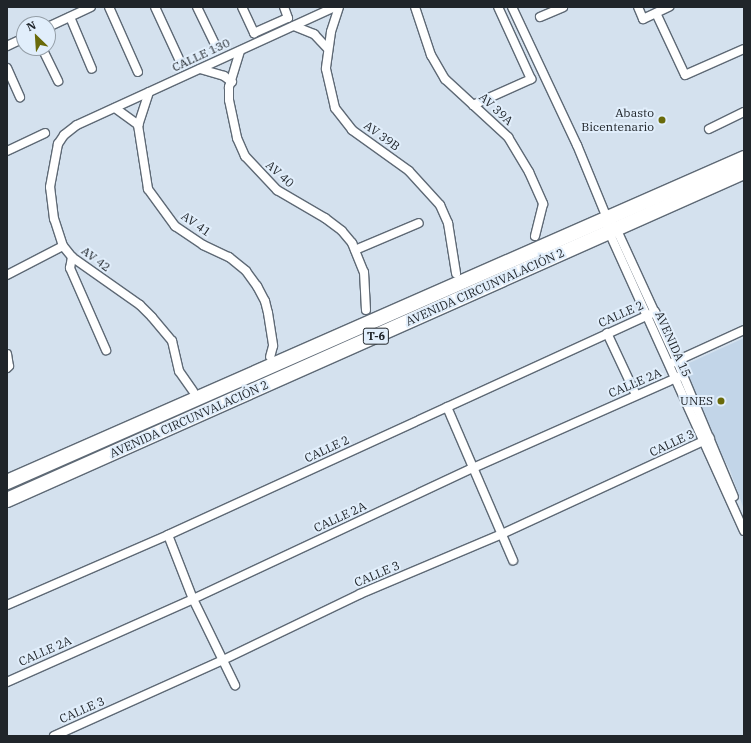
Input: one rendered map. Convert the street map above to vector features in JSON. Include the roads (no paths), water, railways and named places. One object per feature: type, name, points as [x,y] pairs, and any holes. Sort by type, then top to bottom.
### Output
[{"type":"highway","name":"AVENIDA CIRCUNVALACIÓN 2","points":[[7,500],[611,226],[744,158]]},
{"type":"highway","name":"AVENIDA CIRCUNVALACIÓN 2","points":[[7,482],[611,226],[744,172]]},
{"type":"street","points":[[56,23],[91,7]]},
{"type":"street","points":[[109,7],[138,72]]},
{"type":"street","points":[[155,7],[180,61]]},
{"type":"street","points":[[197,7],[215,44]]},
{"type":"street","points":[[242,7],[254,33],[288,18],[284,7]]},
{"type":"street","name":"CALLE 130","points":[[77,125],[335,7]]},
{"type":"street","name":"AV 39B","points":[[339,7],[327,48],[329,89],[335,108],[352,130],[408,171],[440,205],[448,223],[456,273]]},
{"type":"street","name":"AV 39A","points":[[415,7],[431,54],[445,79],[508,137],[529,172],[543,204],[535,236]]},
{"type":"street","points":[[473,105],[531,79],[498,7]]},
{"type":"street","points":[[512,7],[611,226]]},
{"type":"street","points":[[540,17],[563,7]]},
{"type":"street","points":[[638,7],[643,19],[669,7]]},
{"type":"street","points":[[656,13],[685,75],[744,49]]},
{"type":"street","points":[[70,17],[92,69]]},
{"type":"street","points":[[294,26],[314,34],[327,48]]},
{"type":"street","name":"AV 40","points":[[240,51],[229,100],[237,138],[245,156],[277,190],[325,218],[342,231],[355,250],[364,272],[366,310]]},
{"type":"street","points":[[46,56],[58,81]]},
{"type":"street","points":[[7,68],[20,97]]},
{"type":"street","points":[[200,69],[220,74],[232,82]]},
{"type":"street","name":"AV 41","points":[[149,92],[138,125],[144,173],[154,200],[175,226],[203,245],[229,257],[250,276],[265,301],[273,346],[270,357]]},
{"type":"street","points":[[115,108],[138,125]]},
{"type":"street","points":[[709,129],[744,112]]},
{"type":"street","name":"AV 42","points":[[77,125],[64,136],[58,144],[51,174],[53,213],[63,246],[72,256],[140,305],[152,317],[172,341],[179,371],[193,391]]},
{"type":"street","points":[[7,151],[45,133]]},
{"type":"street","points":[[355,250],[419,223]]},
{"type":"street","name":"AVENIDA 15","points":[[611,226],[655,312],[677,361],[679,377]]},
{"type":"street","name":"AVENIDA 15","points":[[611,226],[647,315],[669,365],[679,377],[744,530]]},
{"type":"street","points":[[7,275],[63,246]]},
{"type":"street","points":[[72,256],[70,268],[106,350]]},
{"type":"street","name":"CALLE 2","points":[[7,605],[168,535],[655,312]]},
{"type":"street","name":"CALLE 2A","points":[[669,365],[744,330]]},
{"type":"street","points":[[606,334],[636,395]]},
{"type":"street","points":[[7,354],[9,366],[7,368]]},
{"type":"street","name":"CALLE 2A","points":[[7,682],[193,599],[473,468],[679,377]]},
{"type":"street","points":[[447,407],[513,560]]},
{"type":"street","name":"CALLE 3","points":[[54,736],[223,660],[360,594],[502,534],[707,440]]},
{"type":"street","points":[[168,535],[193,599],[235,685]]},
{"type":"place","name":"Abasto Bicentenario","points":[[662,120]]},
{"type":"place","name":"UNES","points":[[721,401]]}]
